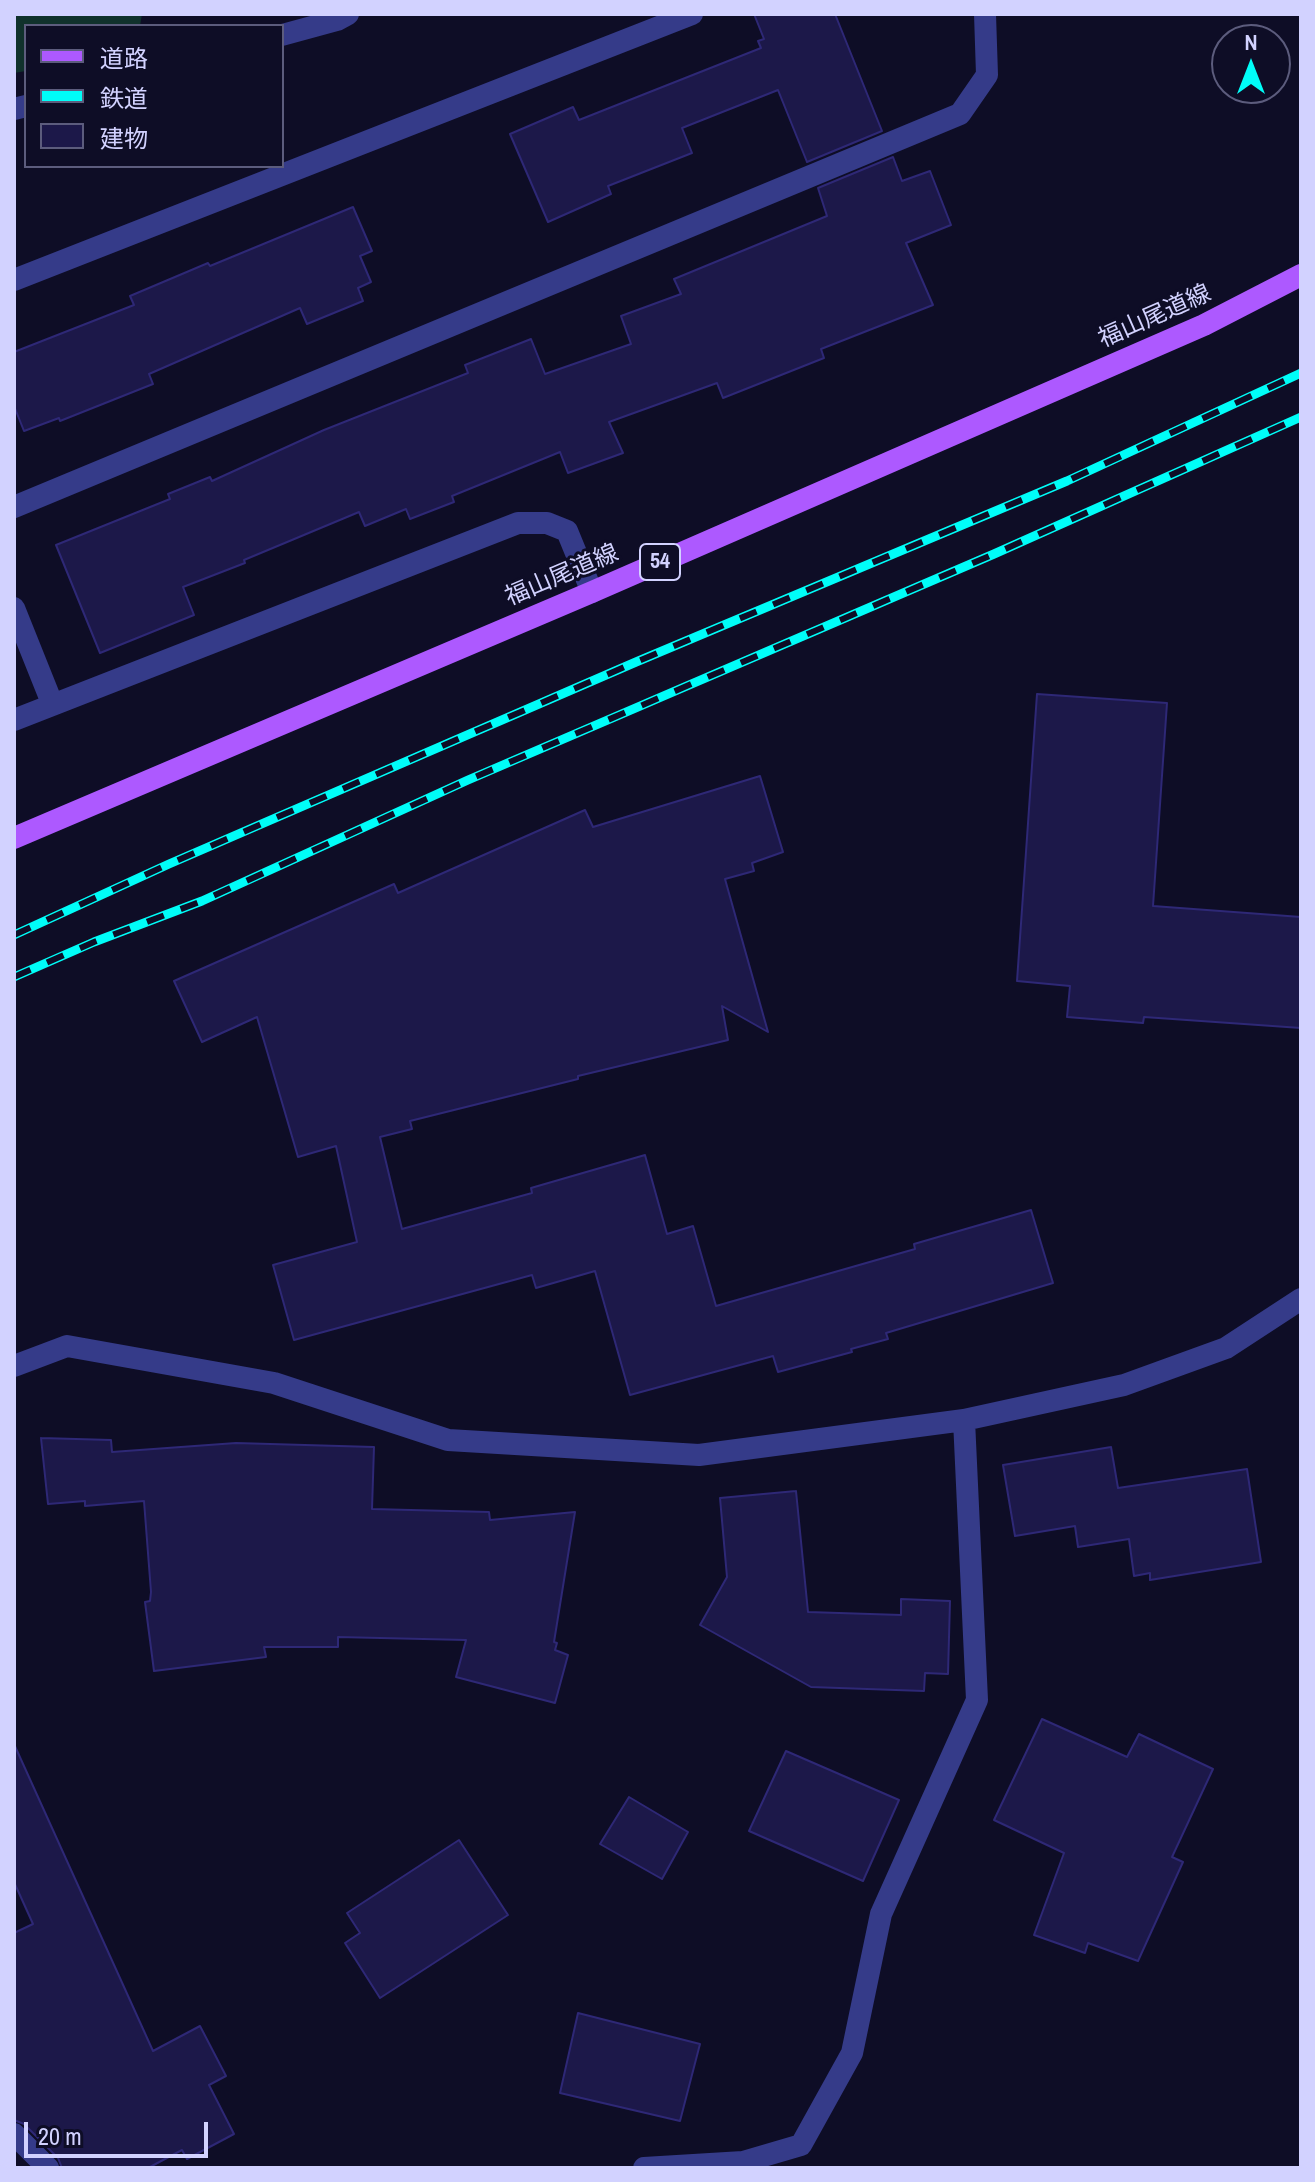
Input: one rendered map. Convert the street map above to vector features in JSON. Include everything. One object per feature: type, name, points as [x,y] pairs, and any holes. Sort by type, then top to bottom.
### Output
[{"type":"main road","name":"福山尾道線","points":[[14,838],[592,592],[1190,332],[1301,275]]},
{"type":"street","points":[[284,34],[348,14]]},
{"type":"street","points":[[14,280],[692,14]]},
{"type":"street","points":[[14,507],[960,114],[987,75],[985,14]]},
{"type":"street","points":[[14,720],[518,523],[547,523],[567,531],[592,592]]},
{"type":"street","points":[[14,608],[52,703]]},
{"type":"street","points":[[14,1366],[67,1346],[274,1383],[448,1440],[699,1455],[964,1420],[1124,1385],[1226,1348],[1301,1299]]},
{"type":"street","points":[[644,2168],[743,2162],[801,2145],[852,2053],[881,1914],[977,1700],[964,1420]]},
{"type":"street","points":[[14,2134],[48,2168]]},
{"type":"green space","points":[[14,14],[142,14],[140,24],[24,24],[24,71],[14,73]]},
{"type":"building","points":[[754,14],[835,14],[882,131],[807,162],[778,90],[682,128],[692,153],[608,186],[611,194],[548,222],[510,134],[573,107],[579,120],[761,48],[758,41],[764,39]]},
{"type":"building","points":[[893,157],[902,181],[930,171],[951,225],[906,243],[933,305],[821,349],[824,358],[723,398],[717,383],[609,422],[623,453],[568,473],[560,452],[452,496],[454,502],[410,519],[406,509],[365,526],[359,512],[244,560],[245,563],[183,587],[194,615],[100,653],[56,545],[170,499],[168,494],[210,477],[212,481],[324,430],[468,373],[465,365],[531,339],[545,374],[631,344],[621,316],[681,294],[674,279],[827,216],[818,188]]},
{"type":"building","points":[[353,207],[372,251],[360,256],[371,282],[358,288],[363,301],[307,324],[300,308],[149,374],[153,384],[60,421],[59,418],[24,431],[14,406],[14,352],[134,305],[130,296]]},
{"type":"building","points":[[1037,694],[1167,703],[1153,906],[1301,917],[1301,1028],[1144,1017],[1143,1023],[1067,1017],[1070,986],[1017,981]]},
{"type":"building","points":[[760,776],[783,852],[752,863],[754,871],[725,879],[768,1032],[722,1006],[728,1040],[410,1121],[412,1129],[380,1137],[402,1229],[532,1193],[531,1188],[645,1155],[667,1234],[693,1226],[716,1306],[915,1249],[914,1244],[1031,1210],[1053,1283],[886,1333],[888,1339],[851,1349],[852,1352],[778,1372],[773,1356],[630,1395],[595,1271],[536,1288],[532,1275],[294,1340],[273,1265],[357,1242],[336,1146],[298,1157],[257,1017],[202,1042],[174,981],[394,884],[398,893],[585,810],[593,827]]},
{"type":"building","points":[[41,1438],[111,1440],[112,1452],[236,1443],[374,1447],[372,1509],[489,1512],[490,1520],[575,1512],[554,1642],[557,1643],[555,1650],[568,1655],[555,1703],[456,1677],[466,1640],[338,1637],[338,1647],[264,1647],[266,1657],[154,1671],[145,1602],[150,1601],[151,1592],[144,1501],[85,1506],[85,1501],[48,1504]]},
{"type":"building","points":[[1111,1447],[1118,1488],[1247,1469],[1261,1562],[1150,1580],[1150,1573],[1134,1576],[1129,1539],[1078,1547],[1075,1526],[1015,1536],[1003,1465]]},
{"type":"building","points":[[796,1491],[808,1612],[901,1615],[901,1599],[950,1601],[948,1674],[925,1673],[924,1691],[811,1687],[700,1625],[727,1577],[720,1498]]},
{"type":"building","points":[[1042,1719],[1127,1757],[1139,1734],[1213,1769],[1172,1857],[1183,1862],[1138,1961],[1088,1943],[1085,1953],[1034,1935],[1064,1853],[994,1820]]},
{"type":"building","points":[[14,1744],[153,2051],[200,2026],[226,2076],[209,2085],[234,2134],[187,2159],[182,2150],[148,2168],[62,2168],[58,2158],[24,2124],[14,2120],[14,1933],[33,1924],[14,1882]]},
{"type":"building","points":[[786,1751],[899,1800],[863,1881],[749,1831]]},
{"type":"building","points":[[629,1797],[688,1832],[662,1879],[600,1844]]},
{"type":"building","points":[[459,1840],[508,1915],[380,1998],[345,1943],[360,1933],[347,1913]]},
{"type":"building","points":[[578,2013],[700,2044],[680,2121],[560,2093]]},
{"type":"railway","points":[[14,935],[169,864],[636,662],[1067,481],[1301,373]]},
{"type":"railway","points":[[14,977],[94,942],[202,901],[468,780],[994,554],[1301,417]]}]
